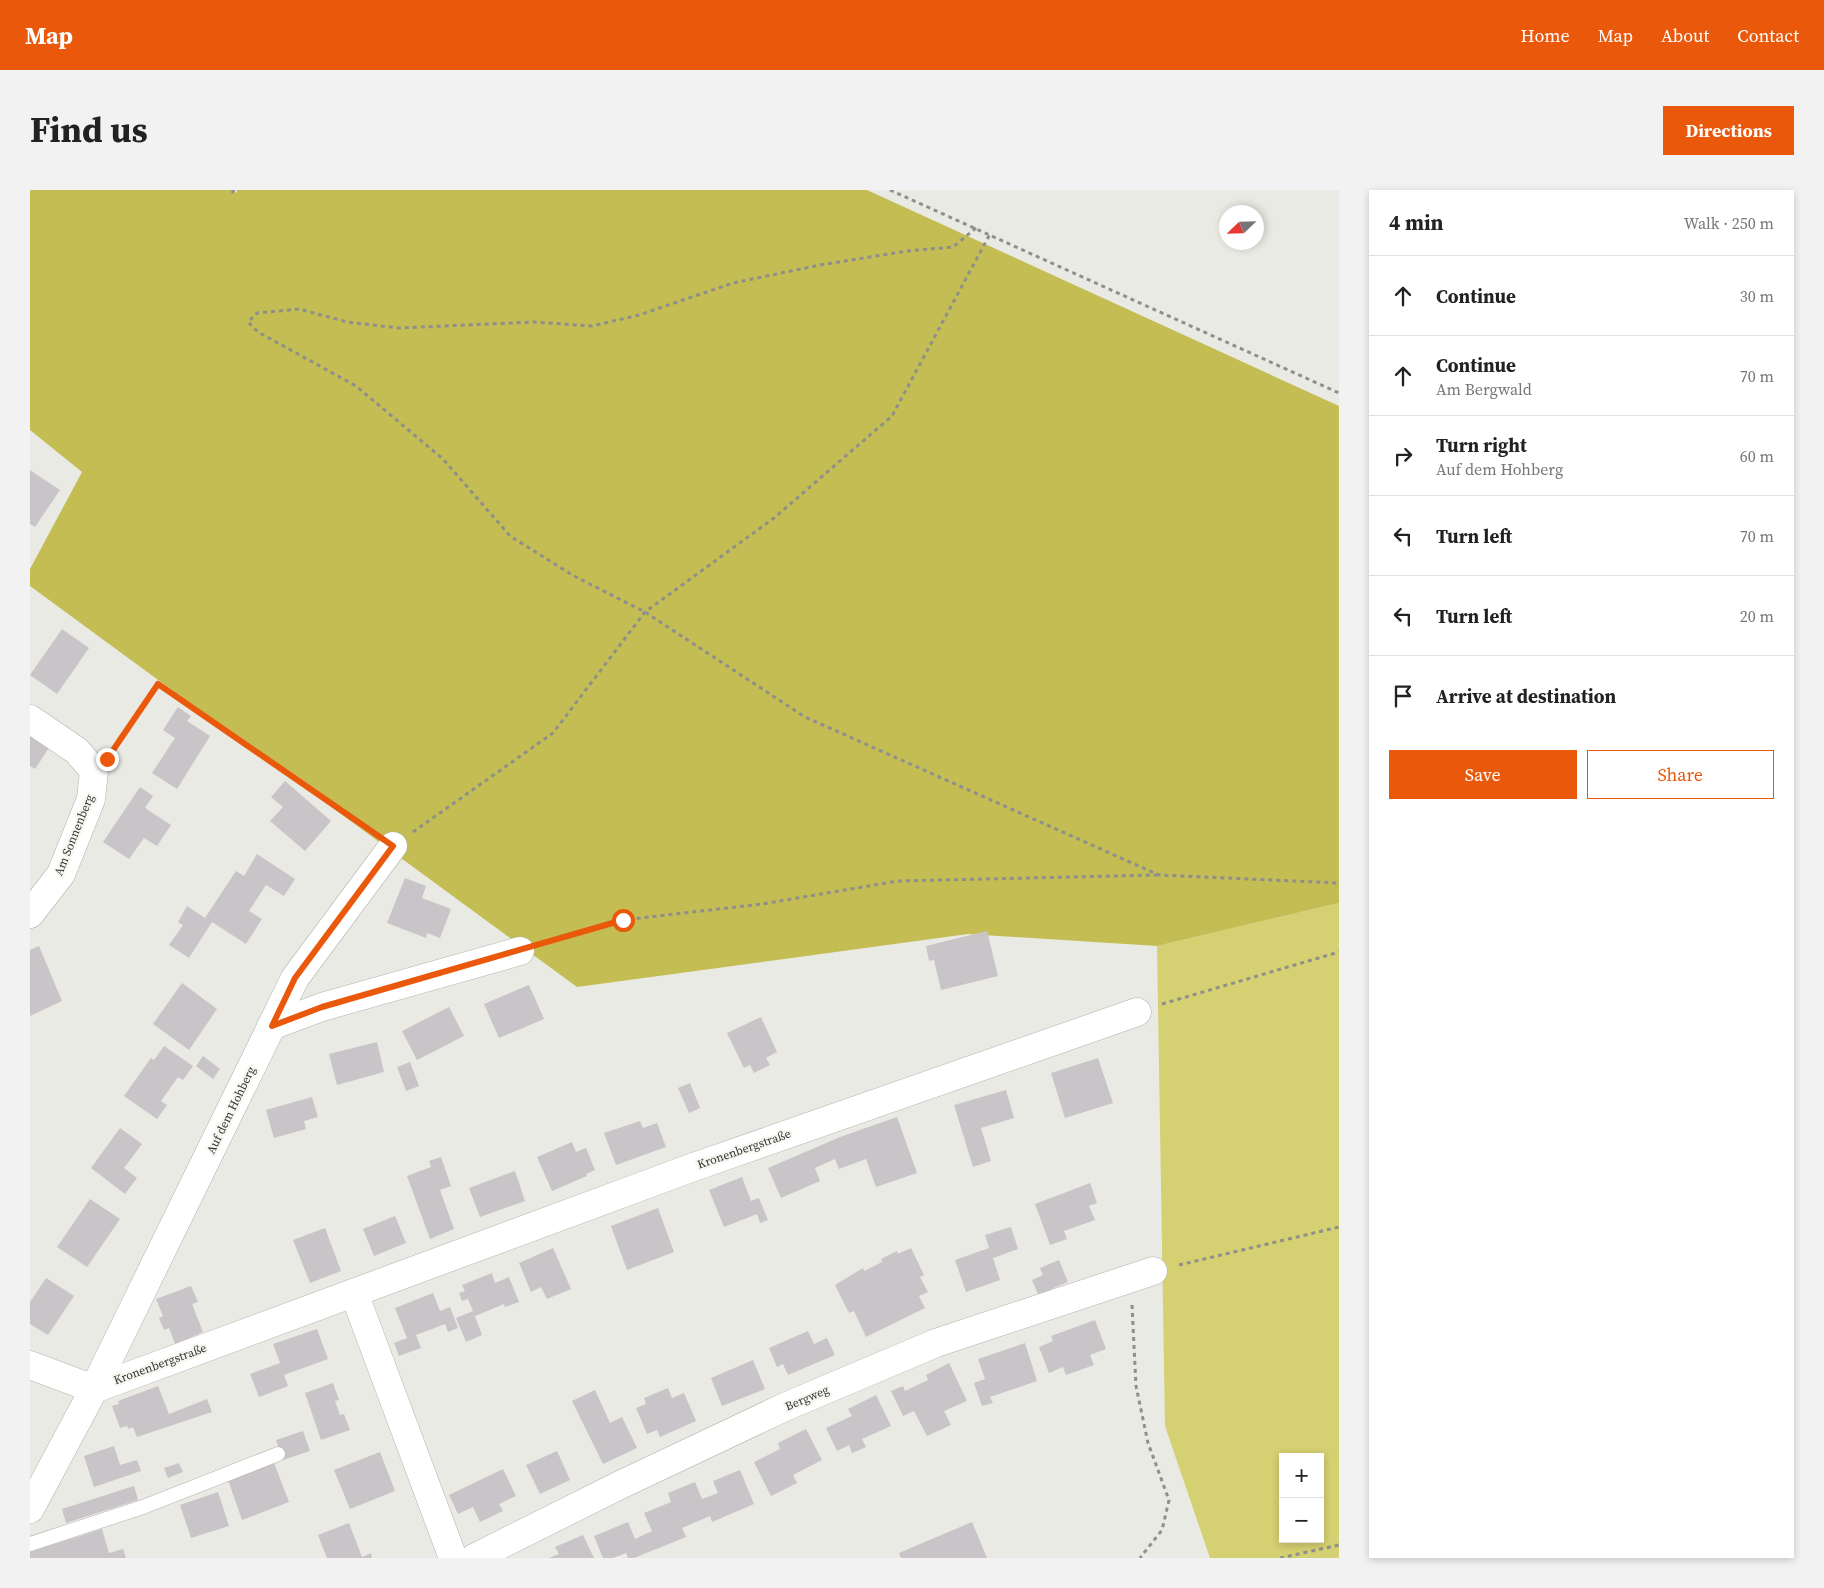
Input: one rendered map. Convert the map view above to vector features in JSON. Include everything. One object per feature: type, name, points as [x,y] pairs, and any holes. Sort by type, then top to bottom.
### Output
[{"type":"street","points":[[30,719],[77,751],[94,771]]},
{"type":"street","name":"Am Sonnenberg","points":[[30,914],[61,874],[91,799],[94,771]]},
{"type":"street","name":"Auf dem Hohberg","points":[[94,1389],[295,978],[393,846]]},
{"type":"street","points":[[272,1026],[322,1007],[520,951]]},
{"type":"street","name":"Kronenbergstraße","points":[[94,1389],[691,1168],[1137,1012]]},
{"type":"street","name":"Bergweg","points":[[474,1558],[620,1485],[813,1395],[936,1343],[1142,1274]]},
{"type":"street","points":[[354,1293],[453,1558]]},
{"type":"street","points":[[30,1365],[94,1389],[30,1508]]},
{"type":"lane","points":[[30,1544],[143,1507],[278,1454]]},
{"type":"path","points":[[890,190],[1339,393]]},
{"type":"path","points":[[976,228],[953,247],[907,250],[733,283],[640,315],[592,326],[534,322],[399,328],[347,322],[299,309],[257,313],[248,322],[258,332],[356,386],[443,458],[510,536],[574,576],[645,612],[805,717],[1159,875]]},
{"type":"path","points":[[94,771],[107,759],[158,684],[393,846],[553,733],[645,612],[774,518],[892,416],[990,234]]},
{"type":"path","points":[[520,951],[623,920],[762,904],[898,881],[1159,875],[1339,883]]},
{"type":"path","points":[[1137,1012],[1339,952]]},
{"type":"path","points":[[1140,1558],[1162,1530],[1170,1500],[1148,1443],[1136,1386],[1142,1274],[1339,1227]]},
{"type":"path","points":[[1280,1558],[1339,1545]]},
{"type":"shaded area","points":[[30,190],[233,190],[236,193],[237,190],[867,190],[1339,406],[1339,903],[1157,946],[968,934],[577,987],[30,586],[30,569],[82,472],[30,430]]},
{"type":"shaded area","points":[[1339,903],[1339,1558],[1210,1558],[1165,1426],[1157,946]]},
{"type":"building","points":[[30,470],[60,490],[35,527],[30,524]]},
{"type":"building","points":[[62,629],[89,648],[57,694],[30,675]]},
{"type":"building","points":[[178,707],[191,716],[187,721],[210,736],[177,789],[152,773],[175,738],[163,730]]},
{"type":"building","points":[[30,735],[49,748],[35,769],[30,766]]},
{"type":"building","points":[[285,781],[331,821],[305,851],[270,821],[283,807],[271,797]]},
{"type":"building","points":[[140,787],[153,796],[145,808],[171,825],[157,846],[144,838],[129,859],[103,842]]},
{"type":"building","points":[[257,854],[295,879],[284,896],[266,885],[249,911],[262,919],[246,944],[212,922],[189,958],[169,945],[183,925],[178,922],[187,906],[205,918],[236,871],[244,876]]},
{"type":"building","points":[[405,878],[426,886],[422,898],[451,909],[440,938],[427,933],[426,938],[387,923]]},
{"type":"building","points":[[987,931],[998,976],[941,990],[934,960],[929,961],[926,946]]},
{"type":"building","points":[[39,946],[62,1001],[30,1016],[30,950]]},
{"type":"building","points":[[182,983],[217,1009],[189,1050],[153,1024]]},
{"type":"building","points":[[529,985],[544,1019],[499,1038],[484,1004]]},
{"type":"building","points":[[449,1007],[464,1036],[417,1060],[402,1031]]},
{"type":"building","points":[[761,1017],[777,1052],[766,1058],[770,1065],[754,1073],[750,1065],[744,1068],[727,1033]]},
{"type":"building","points":[[377,1042],[384,1072],[337,1085],[329,1054]]},
{"type":"building","points":[[164,1046],[193,1066],[183,1080],[178,1077],[161,1101],[167,1105],[157,1119],[124,1096],[151,1058],[154,1060]]},
{"type":"building","points":[[203,1056],[220,1069],[213,1079],[196,1066]]},
{"type":"building","points":[[1098,1058],[1113,1103],[1065,1118],[1051,1073]]},
{"type":"building","points":[[410,1062],[419,1086],[406,1091],[397,1067]]},
{"type":"building","points":[[690,1083],[700,1108],[689,1113],[678,1088]]},
{"type":"building","points":[[1006,1090],[1014,1118],[981,1128],[991,1161],[973,1167],[954,1105]]},
{"type":"building","points":[[312,1097],[318,1117],[304,1121],[306,1129],[274,1138],[266,1110]]},
{"type":"building","points":[[897,1117],[917,1173],[876,1187],[866,1159],[839,1169],[835,1159],[815,1168],[820,1181],[781,1198],[768,1168],[840,1137]]},
{"type":"building","points":[[640,1121],[643,1128],[657,1123],[666,1147],[616,1165],[604,1133]]},
{"type":"building","points":[[120,1128],[142,1144],[124,1168],[137,1178],[125,1194],[91,1168]]},
{"type":"building","points":[[572,1142],[576,1152],[586,1148],[595,1170],[586,1174],[587,1176],[552,1191],[537,1157]]},
{"type":"building","points":[[441,1157],[451,1186],[440,1190],[454,1229],[430,1239],[407,1176],[431,1167],[429,1161]]},
{"type":"building","points":[[515,1171],[525,1201],[480,1217],[469,1188]]},
{"type":"building","points":[[742,1177],[751,1201],[759,1198],[768,1220],[760,1223],[757,1214],[724,1227],[709,1190]]},
{"type":"building","points":[[1090,1183],[1097,1203],[1089,1206],[1095,1220],[1064,1231],[1067,1239],[1050,1245],[1035,1204]]},
{"type":"building","points":[[90,1199],[120,1219],[87,1267],[57,1247]]},
{"type":"building","points":[[658,1208],[674,1252],[627,1270],[611,1226]]},
{"type":"building","points":[[395,1216],[406,1243],[374,1256],[363,1229]]},
{"type":"building","points":[[1011,1227],[1018,1249],[993,1258],[1000,1280],[966,1292],[955,1260],[989,1248],[985,1235]]},
{"type":"building","points":[[325,1228],[341,1271],[310,1283],[293,1240]]},
{"type":"building","points":[[553,1248],[571,1289],[547,1299],[541,1287],[531,1292],[519,1263]]},
{"type":"building","points":[[911,1248],[924,1275],[920,1277],[928,1292],[919,1296],[925,1308],[866,1337],[854,1311],[849,1313],[835,1285],[863,1268],[864,1271],[882,1262],[881,1259],[897,1251],[898,1254]]},
{"type":"building","points":[[1059,1260],[1068,1282],[1049,1290],[1051,1295],[1040,1299],[1032,1280],[1043,1275],[1040,1268]]},
{"type":"building","points":[[492,1273],[495,1283],[509,1277],[519,1302],[505,1307],[504,1304],[475,1316],[482,1335],[466,1342],[456,1318],[473,1311],[468,1299],[462,1301],[459,1293],[465,1291],[462,1285]]},
{"type":"building","points":[[46,1278],[74,1296],[48,1335],[30,1324],[30,1302]]},
{"type":"building","points":[[191,1286],[198,1302],[192,1304],[203,1332],[175,1344],[169,1328],[164,1330],[159,1318],[163,1316],[156,1299]]},
{"type":"building","points":[[433,1293],[440,1311],[450,1307],[458,1328],[448,1332],[445,1324],[416,1335],[421,1348],[399,1356],[394,1343],[407,1338],[395,1308]]},
{"type":"building","points":[[1095,1320],[1106,1349],[1090,1355],[1094,1365],[1066,1375],[1063,1367],[1049,1373],[1039,1347],[1053,1341],[1051,1336]]},
{"type":"building","points":[[317,1329],[328,1359],[284,1375],[288,1386],[259,1397],[250,1374],[280,1363],[273,1344]]},
{"type":"building","points":[[808,1331],[814,1344],[827,1338],[835,1355],[788,1375],[783,1364],[777,1367],[769,1348]]},
{"type":"building","points":[[1025,1343],[1037,1381],[990,1397],[993,1403],[982,1406],[974,1383],[985,1379],[978,1359]]},
{"type":"building","points":[[753,1360],[765,1389],[722,1406],[711,1378]]},
{"type":"building","points":[[949,1363],[967,1401],[944,1411],[951,1425],[927,1436],[914,1411],[903,1416],[891,1391],[903,1386],[905,1391],[928,1380],[926,1375]]},
{"type":"building","points":[[333,1383],[339,1400],[335,1401],[340,1415],[344,1414],[350,1430],[321,1440],[305,1393]]},
{"type":"building","points":[[158,1386],[169,1414],[207,1399],[212,1412],[137,1437],[133,1427],[129,1429],[127,1426],[120,1428],[112,1406],[119,1404],[118,1401]]},
{"type":"building","points":[[668,1388],[672,1398],[684,1393],[696,1421],[660,1437],[657,1430],[647,1434],[636,1408],[646,1404],[644,1398]]},
{"type":"building","points":[[595,1390],[610,1423],[622,1417],[637,1448],[603,1464],[572,1401]]},
{"type":"building","points":[[876,1395],[891,1426],[862,1439],[866,1447],[852,1453],[849,1445],[837,1451],[826,1428],[852,1416],[848,1409]]},
{"type":"building","points":[[806,1429],[822,1460],[793,1475],[797,1483],[771,1496],[754,1462],[780,1449],[778,1443]]},
{"type":"building","points":[[303,1431],[310,1451],[283,1460],[276,1440]]},
{"type":"building","points":[[114,1446],[120,1465],[137,1460],[141,1471],[94,1487],[84,1456]]},
{"type":"building","points":[[557,1451],[570,1480],[540,1494],[526,1465]]},
{"type":"building","points":[[380,1452],[395,1491],[350,1509],[334,1470]]},
{"type":"building","points":[[179,1463],[183,1472],[168,1478],[164,1468]]},
{"type":"building","points":[[274,1463],[289,1502],[242,1520],[228,1480]]},
{"type":"building","points":[[503,1469],[516,1496],[499,1504],[503,1511],[480,1522],[473,1507],[458,1514],[449,1495]]},
{"type":"building","points":[[740,1470],[754,1504],[712,1522],[710,1516],[682,1528],[686,1537],[634,1558],[628,1558],[626,1553],[613,1558],[603,1558],[594,1536],[628,1522],[635,1539],[652,1531],[644,1513],[671,1502],[668,1493],[695,1482],[702,1499],[718,1493],[713,1481]]},
{"type":"building","points":[[134,1486],[138,1500],[66,1523],[62,1509]]},
{"type":"building","points":[[218,1492],[229,1526],[191,1538],[180,1505]]},
{"type":"building","points":[[972,1522],[987,1558],[901,1558],[899,1553]]},
{"type":"building","points":[[349,1523],[362,1557],[371,1553],[372,1558],[327,1558],[318,1535]]},
{"type":"building","points":[[102,1529],[109,1553],[123,1549],[126,1558],[30,1558],[30,1552]]},
{"type":"building","points":[[583,1535],[594,1558],[549,1558],[559,1554],[555,1547]]},
{"type":"route","points":[[107,759],[158,684],[393,846],[295,978],[272,1026],[322,1007],[623,920]]}]
